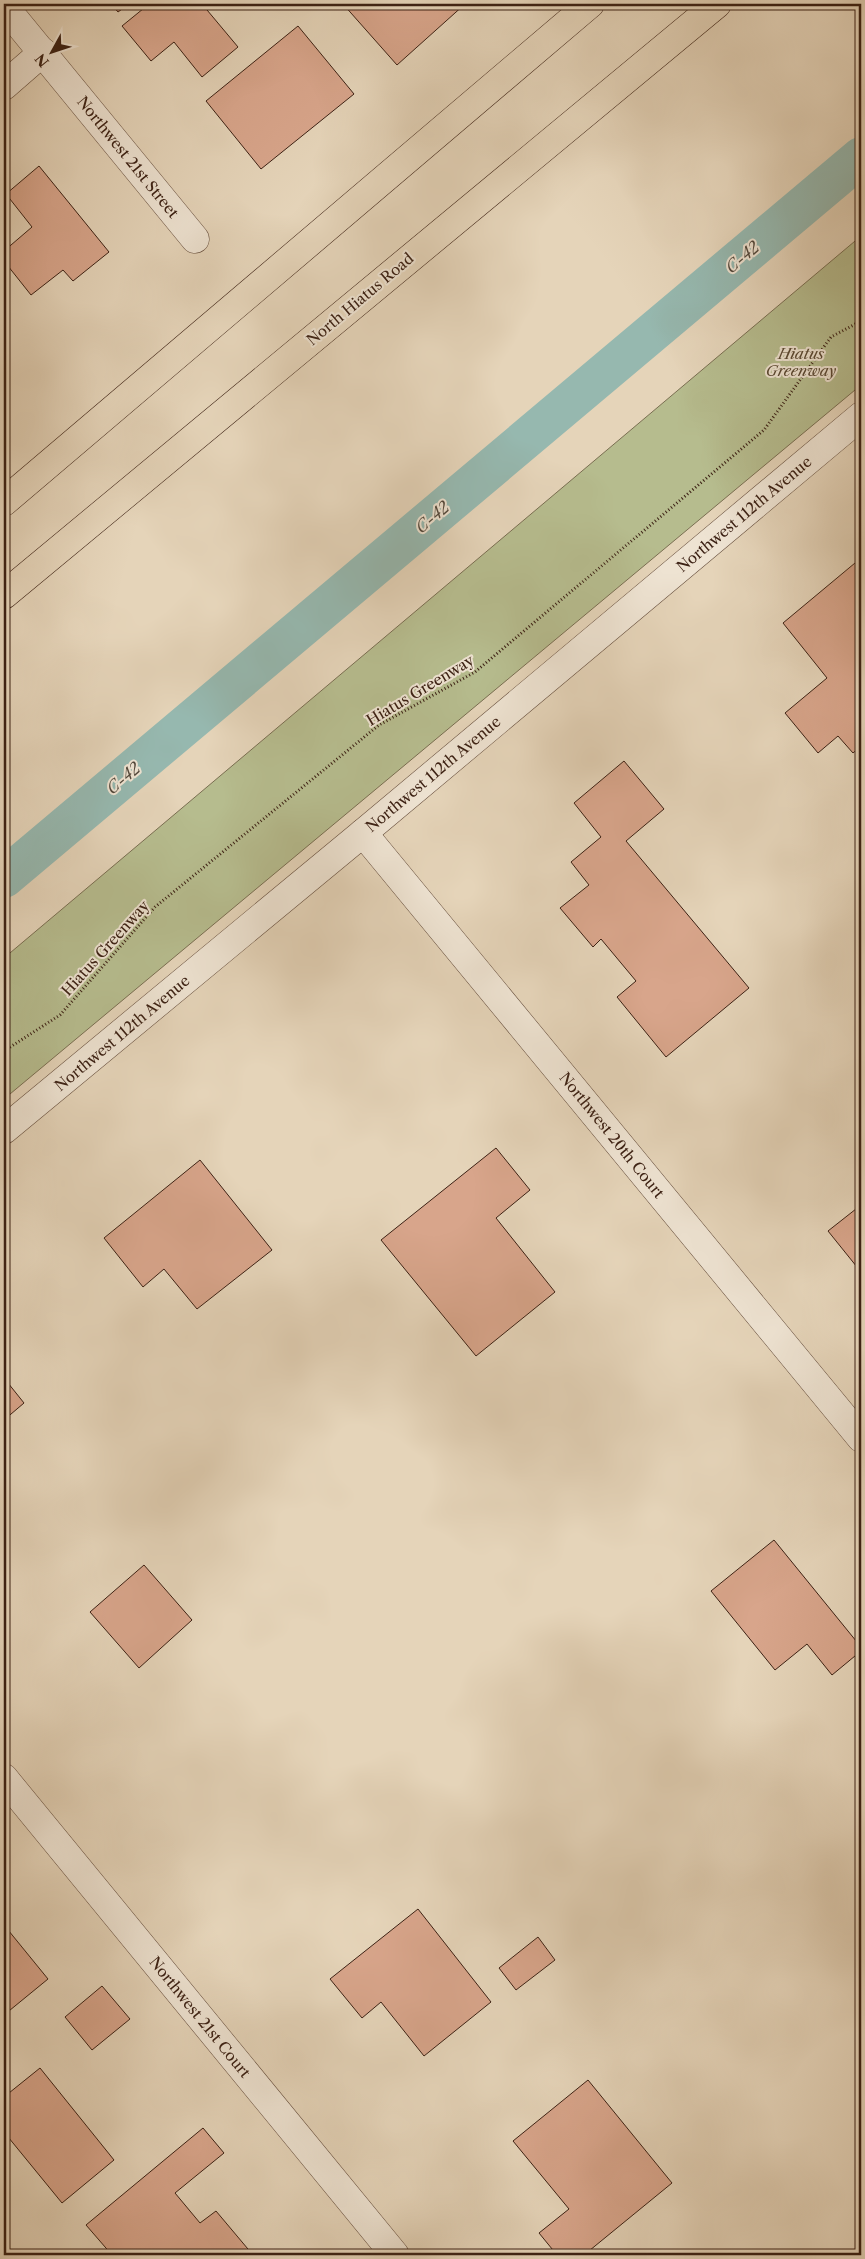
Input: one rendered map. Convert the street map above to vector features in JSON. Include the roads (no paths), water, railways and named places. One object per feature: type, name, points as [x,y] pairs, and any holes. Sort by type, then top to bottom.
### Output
[{"type":"main road","points":[[4,502],[590,4]]},
{"type":"main road","name":"North Hiatus Road","points":[[4,595],[717,4]]},
{"type":"street","name":"Northwest 21st Street","points":[[4,6],[195,239]]},
{"type":"street","points":[[4,86],[43,52]]},
{"type":"street","name":"Northwest 112th Avenue","points":[[4,1130],[363,833],[861,416]]},
{"type":"street","name":"Northwest 20th Court","points":[[363,833],[861,1438]]},
{"type":"street","name":"Northwest 21st Court","points":[[4,1778],[395,2255]]},
{"type":"waterway","name":"C-42","points":[[4,878],[861,157]]},
{"type":"park label","name":"Hiatus Greenway","points":[[801,362]]}]
